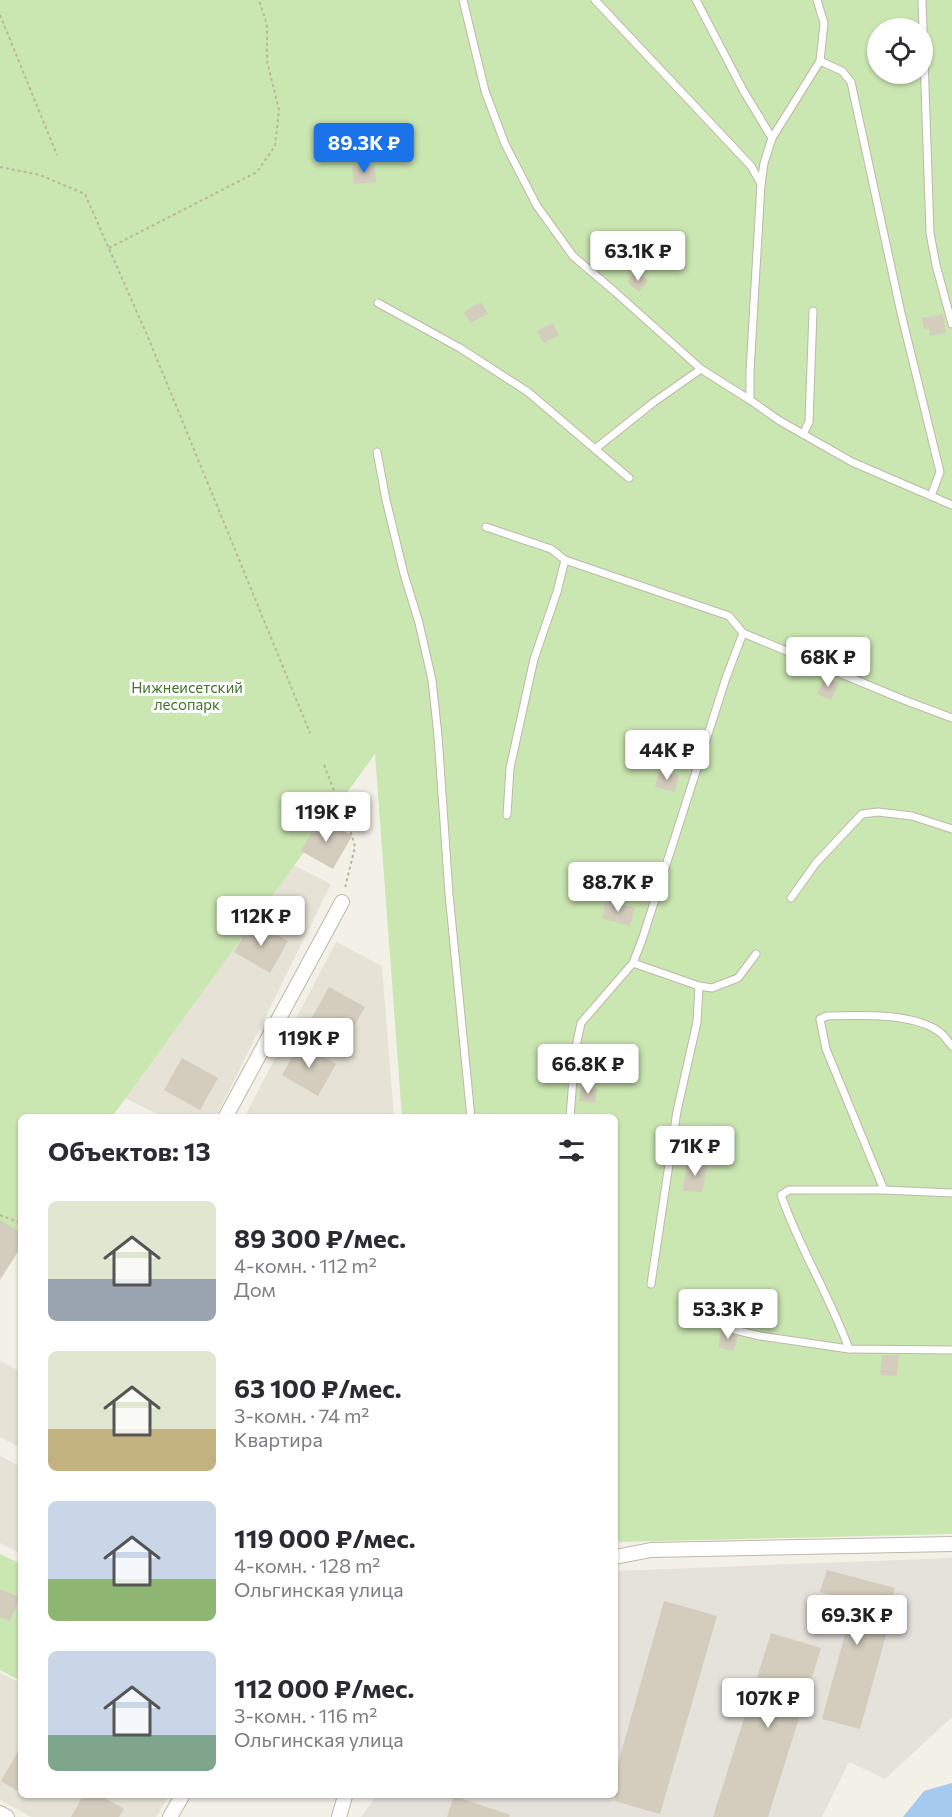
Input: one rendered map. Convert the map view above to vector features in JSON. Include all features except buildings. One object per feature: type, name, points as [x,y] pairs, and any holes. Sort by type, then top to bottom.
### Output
[{"type":"street","points":[[227,1114],[342,902]]},
{"type":"street","points":[[618,1556],[651,1550],[952,1544]]},
{"type":"street","points":[[170,1817],[181,1798]]},
{"type":"street","points":[[339,1817],[344,1798]]},
{"type":"street","points":[[0,1813],[7,1817]]},
{"type":"lane","points":[[463,0],[485,91],[505,144],[537,206],[573,256],[702,369],[780,421],[852,462],[952,505]]},
{"type":"lane","points":[[595,0],[752,166],[760,184]]},
{"type":"lane","points":[[696,0],[743,90],[772,138]]},
{"type":"lane","points":[[750,400],[760,184],[772,138],[820,61],[824,23],[817,0]]},
{"type":"lane","points":[[922,0],[930,233],[952,324]]},
{"type":"lane","points":[[820,61],[842,71],[851,82],[898,301],[940,472],[931,496]]},
{"type":"lane","points":[[378,303],[460,348],[528,393],[629,478]]},
{"type":"lane","points":[[803,434],[809,422],[813,311]]},
{"type":"lane","points":[[596,449],[654,402],[702,369]]},
{"type":"lane","points":[[377,452],[391,521],[432,680],[449,894],[471,1114]]},
{"type":"lane","points":[[486,527],[551,549],[566,560],[729,616],[743,633],[952,718]]},
{"type":"lane","points":[[507,815],[510,768],[534,659],[566,560]]},
{"type":"lane","points":[[570,1114],[575,1051],[581,1023],[633,963],[726,678],[743,633]]},
{"type":"lane","points":[[791,898],[816,863],[862,814],[878,812],[912,816],[952,829]]},
{"type":"lane","points":[[633,963],[699,986],[712,988],[738,978],[756,954]]},
{"type":"lane","points":[[651,1284],[677,1111],[697,1022],[699,986]]},
{"type":"lane","points":[[884,1190],[826,1049],[820,1019],[826,1016],[878,1015],[925,1024],[942,1034],[952,1046]]},
{"type":"lane","points":[[849,1349],[840,1325],[788,1217],[781,1195],[789,1190],[952,1193]]},
{"type":"lane","points":[[735,1330],[760,1336],[849,1349],[952,1350]]},
{"type":"path","points":[[109,248],[257,172],[275,146],[279,110],[267,62],[267,25],[259,0]]},
{"type":"path","points":[[0,15],[57,155]]},
{"type":"path","points":[[0,167],[40,175],[85,194],[150,342],[310,733]]},
{"type":"path","points":[[324,765],[355,847],[342,902]]},
{"type":"path","points":[[0,1215],[18,1222]]},
{"type":"shaded area","points":[[257,847],[331,884],[217,1114],[157,1114],[115,1093]]},
{"type":"shaded area","points":[[336,942],[382,966],[394,1114],[246,1114]]},
{"type":"shaded area","points":[[0,1361],[18,1370],[18,1446],[0,1437]]},
{"type":"shaded area","points":[[0,1456],[18,1465],[18,1552],[0,1543]]},
{"type":"shaded area","points":[[952,1558],[952,1717],[885,1779],[849,1762],[822,1817],[361,1817],[375,1798],[618,1798],[618,1571]]},
{"type":"shaded area","points":[[0,1673],[18,1682],[18,1798],[168,1798],[156,1817],[31,1817],[0,1800]]},
{"type":"green space","name":"Нижнеисетский лесопарк","points":[[0,0],[952,0],[952,1534],[618,1542],[618,1114],[402,1114],[375,754],[114,1114],[18,1114],[18,1248],[0,1273]]},
{"type":"green space","points":[[0,1554],[18,1563],[18,1679],[0,1670]]},
{"type":"water","points":[[952,1783],[952,1817],[903,1817],[924,1791]]}]
